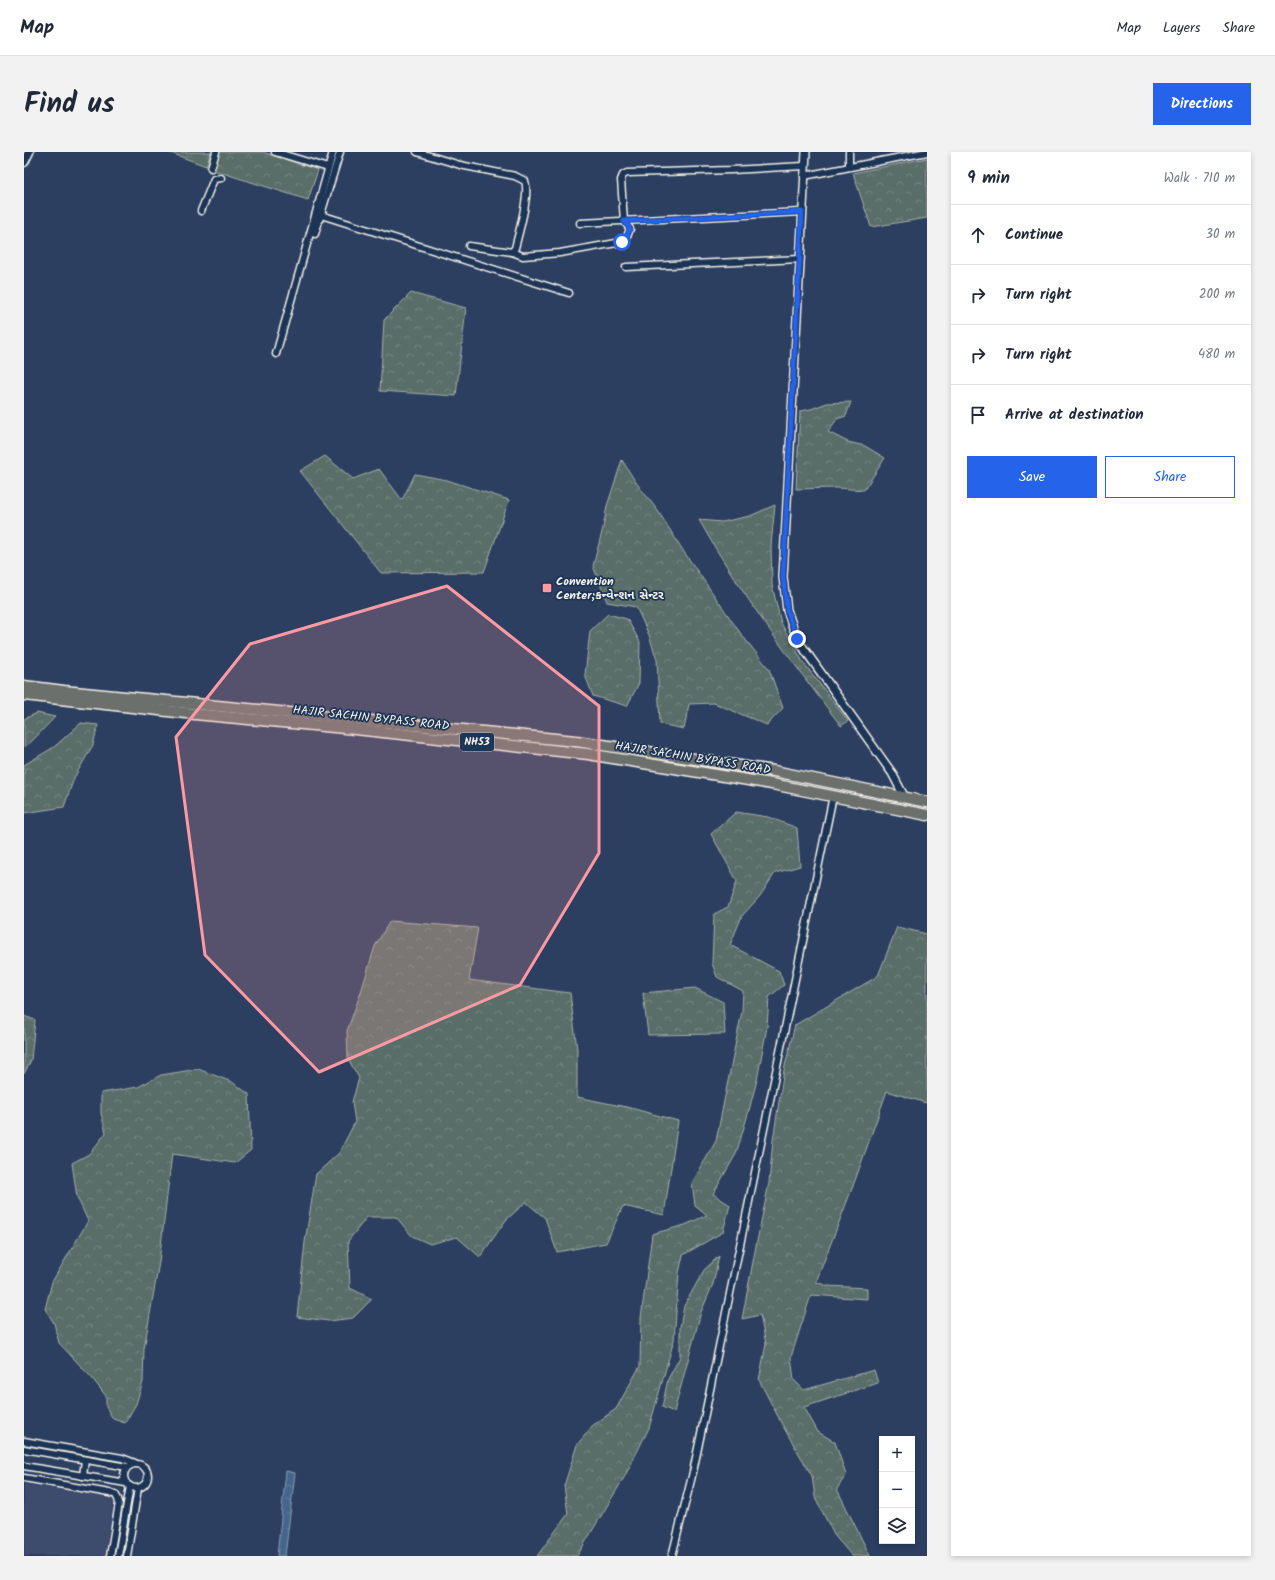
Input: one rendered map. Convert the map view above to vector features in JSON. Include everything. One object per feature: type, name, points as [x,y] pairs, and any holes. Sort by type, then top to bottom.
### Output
[{"type":"highway","name":"NH53","points":[[24,686],[576,741],[774,771],[927,802]]},
{"type":"highway","name":"HAJIR SACHIN BYPASS ROAD","points":[[24,695],[588,754],[772,784],[927,815]]},
{"type":"main road","points":[[24,162],[29,152]]},
{"type":"street","points":[[211,168],[216,152]]},
{"type":"street","points":[[275,152],[328,168]]},
{"type":"street","points":[[276,354],[333,152]]},
{"type":"street","points":[[315,234],[340,152]]},
{"type":"street","points":[[417,152],[460,164],[515,176],[525,180],[524,209],[515,248],[512,252]]},
{"type":"street","points":[[806,152],[804,166],[783,577],[787,610],[797,639],[892,773],[905,798]]},
{"type":"street","points":[[849,152],[849,167]]},
{"type":"street","points":[[804,176],[927,152]]},
{"type":"street","points":[[469,246],[512,252],[523,256],[560,254],[616,244],[626,239],[630,229],[624,221],[621,180],[623,175],[627,173],[716,171],[804,166]]},
{"type":"street","points":[[200,211],[214,179],[221,178]]},
{"type":"street","points":[[580,223],[802,212]]},
{"type":"street","points":[[321,215],[569,293]]},
{"type":"street","points":[[626,267],[800,259]]},
{"type":"street","points":[[672,1556],[693,1472],[833,796]]},
{"type":"street","points":[[24,1441],[122,1458],[146,1468],[149,1475],[146,1483],[138,1488],[127,1556]]},
{"type":"street","points":[[24,1450],[127,1467],[135,1464]]},
{"type":"street","points":[[82,1476],[85,1460]]},
{"type":"street","points":[[24,1466],[128,1484],[138,1488]]},
{"type":"street","points":[[118,1556],[128,1484],[124,1475],[127,1467]]},
{"type":"street","points":[[24,1478],[115,1494],[119,1503],[110,1556]]},
{"type":"highlighted area","points":[[447,586],[599,706],[599,853],[520,985],[319,1072],[205,955],[176,737],[250,644]]},
{"type":"shaded area","points":[[24,1484],[114,1498],[105,1556],[24,1556]]},
{"type":"green space","points":[[168,152],[211,152],[206,166]]},
{"type":"green space","points":[[219,152],[263,152],[318,170],[308,200],[213,170]]},
{"type":"green space","points":[[927,158],[927,218],[871,227],[853,173]]},
{"type":"green space","points":[[411,293],[466,308],[456,396],[380,391],[384,320]]},
{"type":"green space","points":[[851,402],[846,416],[837,419],[828,432],[848,442],[865,446],[885,458],[864,490],[837,488],[796,489],[800,411],[811,409],[827,403]]},
{"type":"green space","points":[[325,456],[353,479],[379,469],[402,500],[415,474],[447,480],[509,500],[484,572],[381,573],[300,471]]},
{"type":"green space","points":[[622,460],[741,634],[769,669],[783,708],[767,725],[714,703],[689,704],[684,729],[660,724],[657,660],[649,635],[636,607],[607,602],[593,566],[607,506]]},
{"type":"green space","points":[[775,505],[771,545],[772,585],[781,623],[803,662],[848,721],[841,726],[784,651],[748,600],[699,520],[722,522],[750,516]]},
{"type":"green space","points":[[608,614],[627,619],[640,642],[639,683],[627,706],[593,696],[585,675],[590,631]]},
{"type":"green space","points":[[37,713],[55,717],[31,742],[24,747],[24,719]]},
{"type":"green space","points":[[81,723],[98,725],[93,745],[74,778],[64,807],[24,813],[24,765],[54,747]]},
{"type":"green space","points":[[736,812],[768,817],[797,828],[800,866],[775,873],[760,896],[742,916],[730,945],[779,971],[784,985],[769,997],[767,1027],[757,1080],[748,1114],[736,1154],[713,1194],[730,1205],[723,1232],[683,1255],[679,1273],[674,1340],[649,1428],[625,1476],[577,1556],[537,1556],[568,1514],[564,1486],[577,1445],[592,1426],[616,1409],[640,1366],[641,1318],[652,1234],[685,1225],[707,1215],[695,1205],[692,1183],[716,1141],[742,1011],[743,991],[717,977],[712,963],[714,914],[728,907],[737,881],[711,834]]},
{"type":"green space","points":[[390,921],[478,928],[469,980],[570,993],[577,1049],[577,1097],[631,1108],[678,1121],[664,1215],[623,1206],[606,1243],[557,1252],[545,1218],[526,1202],[506,1220],[480,1257],[457,1237],[430,1244],[412,1236],[396,1217],[367,1217],[348,1241],[350,1288],[372,1299],[353,1318],[329,1321],[297,1317],[305,1242],[316,1174],[339,1153],[355,1122],[352,1102],[359,1078],[348,1059],[347,1031],[375,946]]},
{"type":"green space","points":[[897,927],[927,934],[926,1103],[887,1091],[853,1186],[816,1282],[828,1286],[867,1288],[867,1299],[811,1295],[791,1357],[794,1380],[804,1390],[874,1370],[878,1383],[804,1407],[818,1432],[835,1442],[846,1475],[837,1489],[870,1556],[852,1556],[834,1535],[815,1497],[812,1476],[784,1428],[759,1380],[766,1344],[760,1315],[742,1319],[769,1183],[773,1140],[784,1070],[795,1025],[878,976]]},
{"type":"green space","points":[[695,988],[723,1002],[725,1034],[648,1035],[643,993]]},
{"type":"green space","points":[[24,1016],[35,1020],[31,1060],[24,1074]]},
{"type":"green space","points":[[198,1069],[232,1082],[249,1094],[251,1150],[235,1163],[172,1154],[159,1262],[144,1349],[143,1382],[136,1404],[125,1423],[113,1419],[106,1407],[106,1396],[91,1377],[59,1343],[54,1323],[45,1309],[52,1282],[88,1221],[77,1197],[72,1163],[89,1154],[106,1133],[101,1113],[101,1093],[138,1087],[161,1075]]},
{"type":"green space","points":[[719,1256],[713,1284],[701,1312],[674,1412],[662,1407],[668,1379],[680,1357],[680,1327],[684,1306],[704,1270]]},
{"type":"water","points":[[286,1471],[295,1473],[285,1556],[277,1556]]},
{"type":"place","name":"Convention Center;કન્વેન્શન સેન્ટર","points":[[547,588]]},
{"type":"route","points":[[622,242],[626,239],[630,229],[624,221],[802,212],[783,577],[787,610],[797,639]]}]
